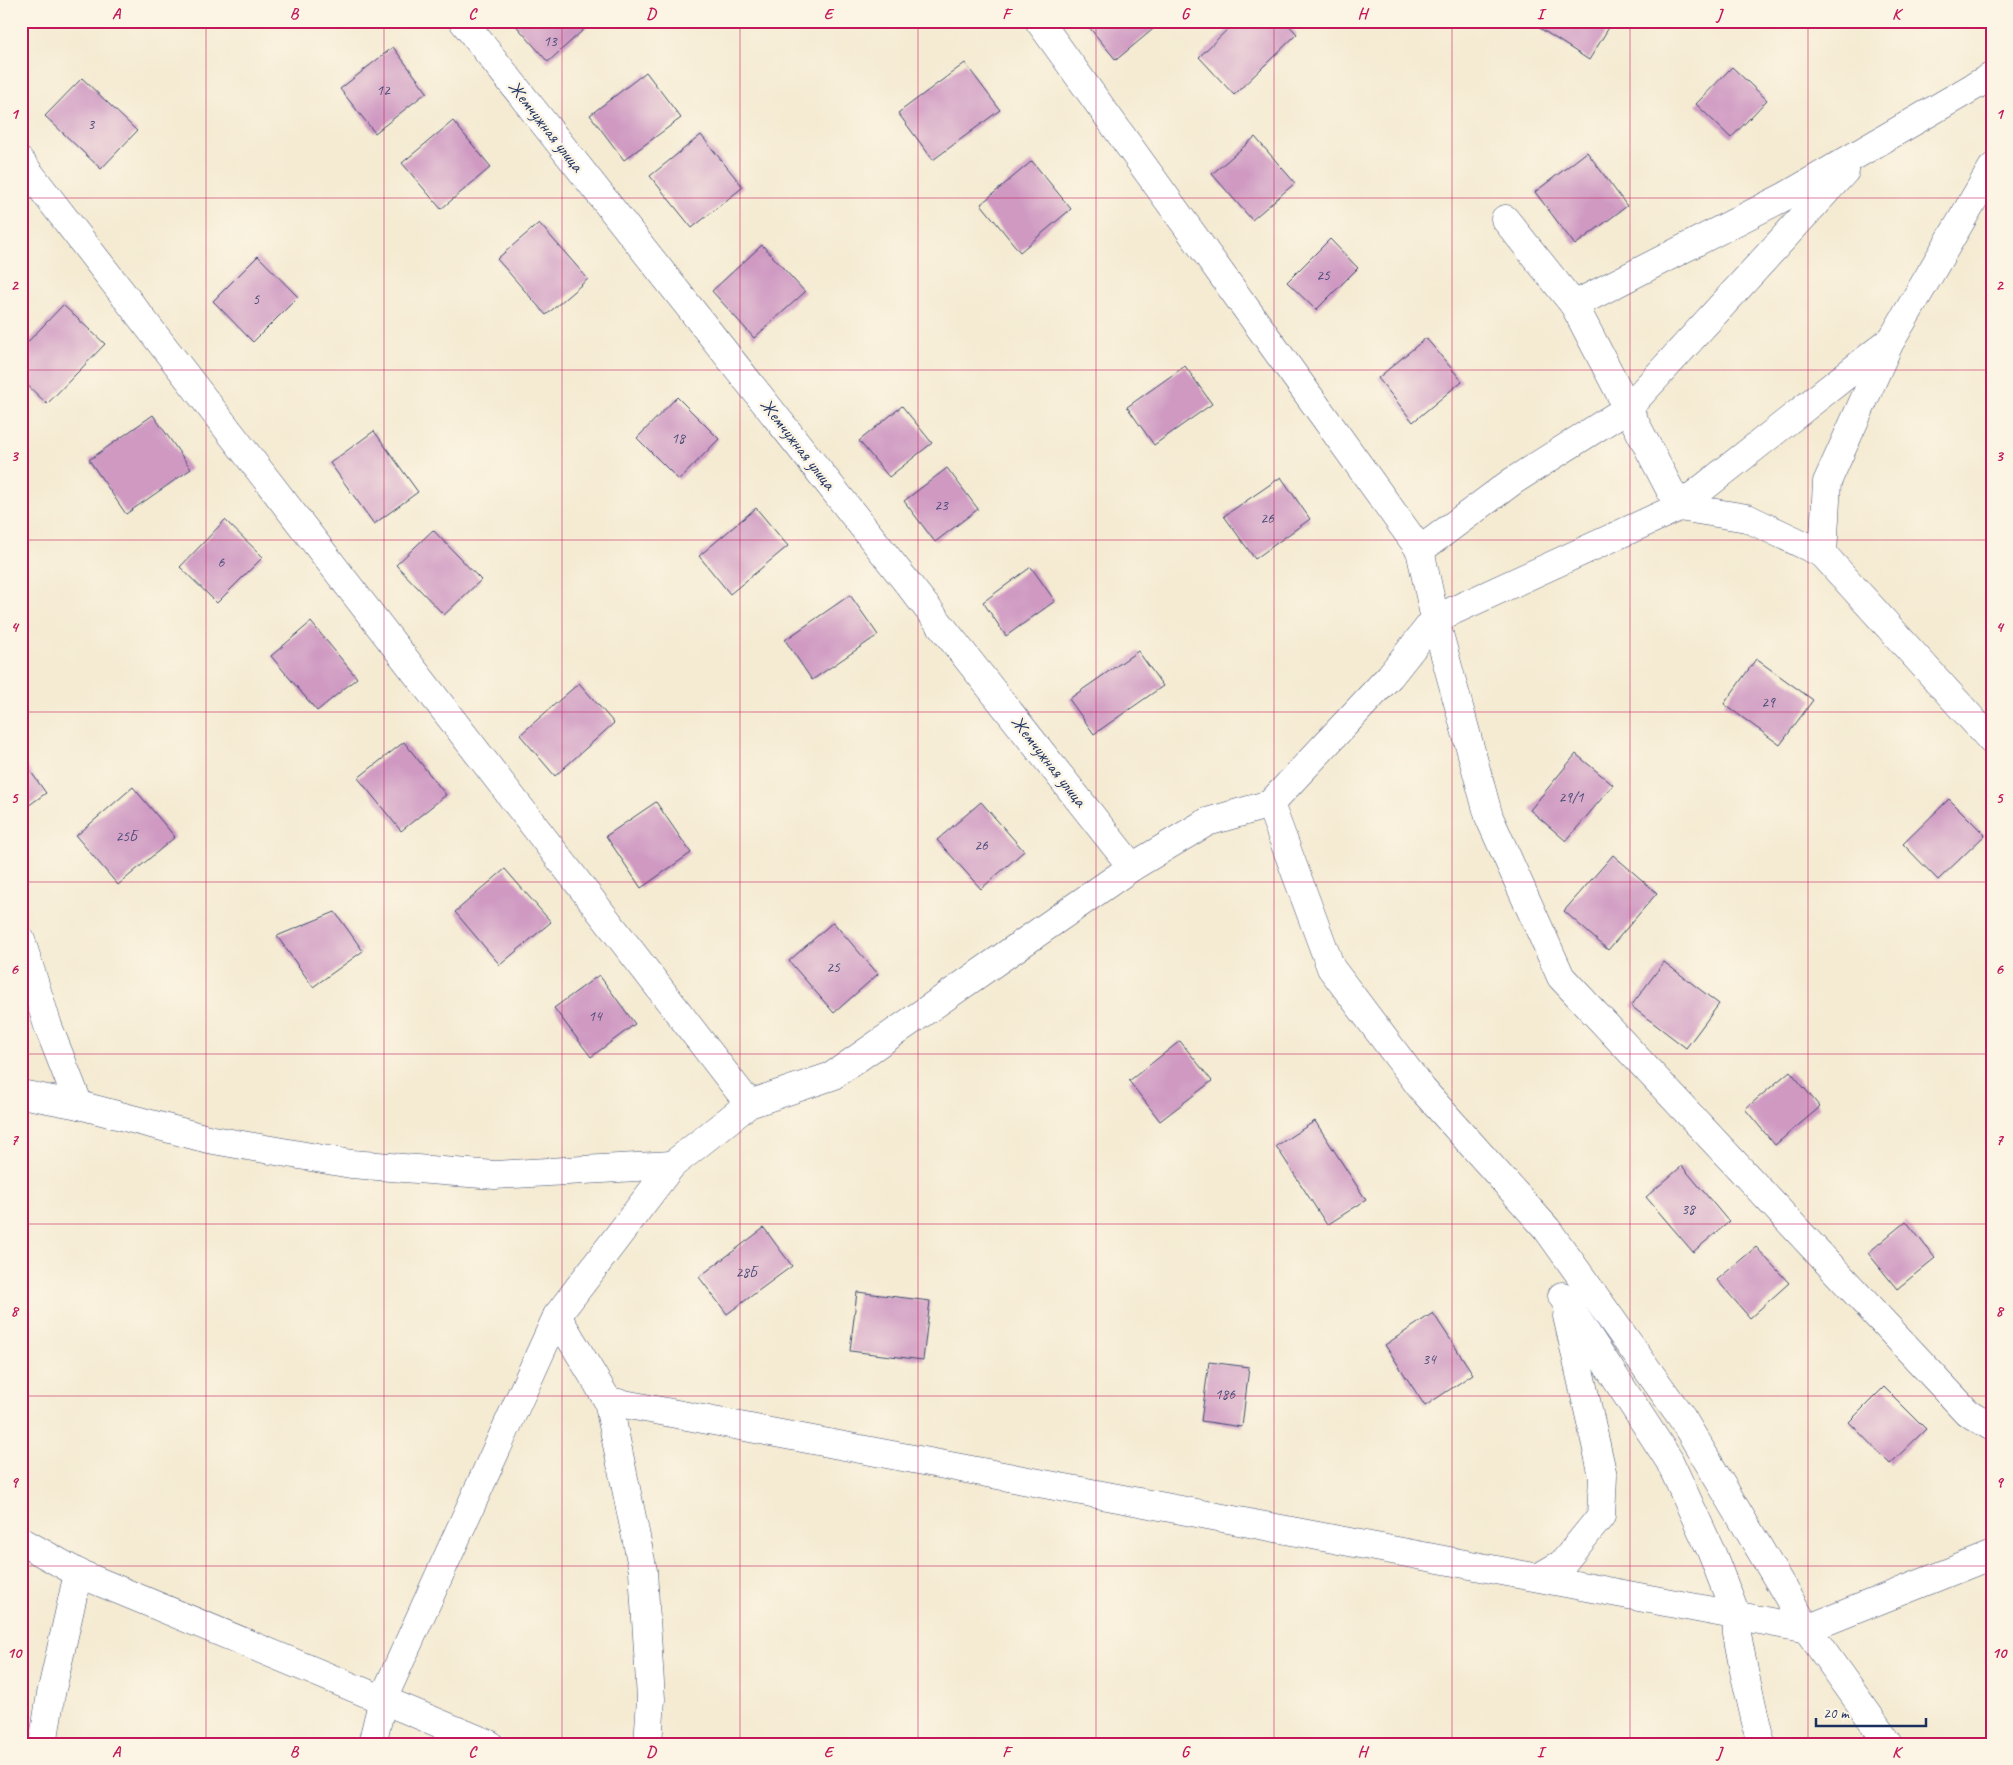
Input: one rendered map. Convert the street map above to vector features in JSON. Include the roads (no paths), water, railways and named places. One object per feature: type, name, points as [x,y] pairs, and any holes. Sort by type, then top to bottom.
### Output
[{"type":"street","name":"Жемчужная улица","points":[[463,21],[1132,866]]},
{"type":"street","points":[[1039,21],[1420,550],[1435,619],[1489,816],[1561,977],[1967,1412],[1992,1427]]},
{"type":"street","points":[[1574,305],[1784,197],[1992,76]]},
{"type":"street","points":[[1420,550],[1513,481],[1628,408],[1865,150]]},
{"type":"street","points":[[21,162],[749,1104]]},
{"type":"street","points":[[1823,554],[1826,482],[1892,338],[1992,168]]},
{"type":"street","points":[[1506,219],[1574,305],[1679,507]]},
{"type":"street","points":[[372,1744],[383,1699],[557,1316],[672,1165],[749,1104],[832,1076],[1132,866],[1207,822],[1270,804],[1390,676],[1435,619],[1679,507],[1892,338]]},
{"type":"street","points":[[1679,507],[1747,518],[1823,554],[1992,741]]},
{"type":"street","points":[[1270,804],[1331,968],[1422,1089],[1547,1229],[1682,1418],[1807,1629],[1889,1744]]},
{"type":"street","points":[[21,940],[48,1026],[79,1104]]},
{"type":"street","points":[[21,1094],[79,1104],[208,1139],[351,1164],[495,1175],[672,1165]]},
{"type":"street","points":[[1539,1577],[1564,1563],[1601,1516],[1603,1476],[1547,1229]]},
{"type":"street","points":[[1562,1296],[1669,1460],[1711,1551],[1736,1615],[1737,1634],[1744,1671],[1761,1744]]},
{"type":"street","points":[[557,1316],[608,1401],[643,1571],[651,1699],[648,1744]]},
{"type":"street","points":[[608,1401],[1807,1629],[1992,1556]]},
{"type":"street","points":[[21,1541],[78,1573],[489,1744]]},
{"type":"street","points":[[43,1744],[51,1694],[78,1573]]}]
